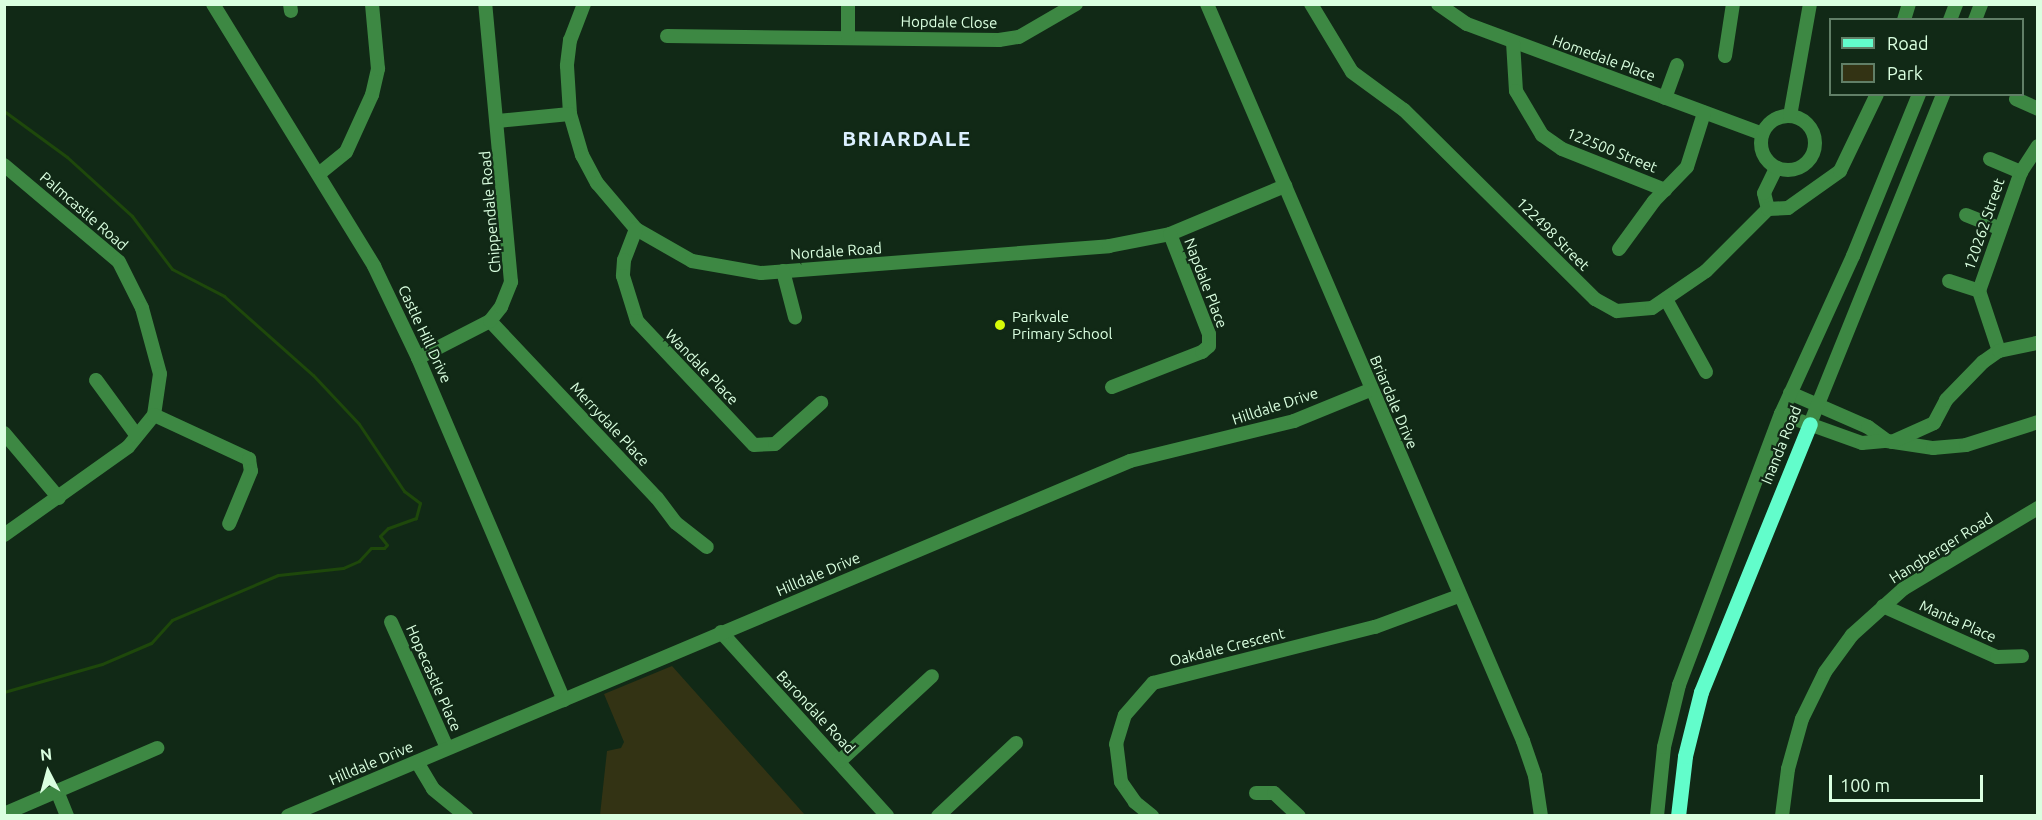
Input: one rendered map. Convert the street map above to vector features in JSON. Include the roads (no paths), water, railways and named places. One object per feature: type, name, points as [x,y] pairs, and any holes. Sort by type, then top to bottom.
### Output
[{"type":"main road","name":"Inanda Road","points":[[1678,816],[1685,756],[1701,692],[1810,424]]},
{"type":"street","name":"Castle Hill Drive","points":[[213,4],[320,173],[375,266],[418,358],[564,700]]},
{"type":"street","points":[[320,173],[346,152],[372,95],[378,69],[372,4]]},
{"type":"street","name":"Chippendale Road","points":[[418,358],[490,321],[506,298],[512,272],[486,4]]},
{"type":"street","name":"Nordale Road","points":[[584,4],[570,40],[570,114],[582,155],[597,183],[636,229],[692,261],[732,271],[783,271],[1109,246],[1170,234],[1285,186]]},
{"type":"street","points":[[848,4],[848,36]]},
{"type":"street","name":"Hopdale Close","points":[[667,36],[1008,39],[1040,27],[1076,4]]},
{"type":"street","name":"Briardale Drive","points":[[1207,4],[1459,596],[1524,741],[1535,776],[1541,816]]},
{"type":"street","name":"122498 Street","points":[[1311,4],[1352,72],[1404,110],[1595,300],[1617,311],[1630,312],[1667,301],[1714,264],[1768,209]]},
{"type":"street","name":"Homedale Place","points":[[1438,4],[1467,24],[1762,134]]},
{"type":"street","points":[[1725,56],[1733,4]]},
{"type":"street","points":[[1790,116],[1810,4]]},
{"type":"street","name":"122500 Street","points":[[1513,42],[1516,91],[1542,135],[1562,148],[1665,190]]},
{"type":"street","points":[[1665,98],[1677,65]]},
{"type":"street","points":[[1776,168],[1764,193],[1768,209],[1788,208],[1840,171],[1876,96]]},
{"type":"street","name":"Inanda Road","points":[[1657,816],[1664,747],[1679,685],[1781,414],[1853,256],[1918,96]]},
{"type":"street","name":"Inanda Road","points":[[1810,424],[1942,96]]},
{"type":"street","points":[[2016,99],[2037,109]]},
{"type":"street","points":[[1618,249],[1665,190],[1687,167],[1704,113]]},
{"type":"street","points":[[498,121],[570,114]]},
{"type":"street","points":[[1790,116],[1809,125],[1815,149],[1800,168],[1776,168],[1762,154],[1762,134],[1775,119],[1790,116]]},
{"type":"street","name":"120262 Street","points":[[1999,351],[1979,291],[1998,228],[2020,172],[2037,146]]},
{"type":"street","points":[[1990,159],[2020,172]]},
{"type":"street","name":"Palmcastle Road","points":[[4,165],[104,247],[126,272],[158,356],[160,387],[154,415],[114,459],[4,535]]},
{"type":"street","points":[[1966,215],[1998,228]]},
{"type":"street","name":"Wandale Place","points":[[636,229],[624,260],[624,276],[638,321],[754,445],[775,444],[821,403]]},
{"type":"street","name":"Napdale Place","points":[[1112,387],[1202,352],[1209,345],[1209,334],[1170,234]]},
{"type":"street","points":[[783,271],[795,317]]},
{"type":"street","points":[[1948,281],[1979,291]]},
{"type":"street","points":[[1667,301],[1706,372]]},
{"type":"street","name":"Merrydale Place","points":[[490,321],[657,498],[676,523],[707,547]]},
{"type":"street","points":[[1889,441],[1934,423],[1961,382],[1999,351],[2037,343]]},
{"type":"street","points":[[96,380],[137,436]]},
{"type":"street","name":"Hilldale Drive","points":[[288,816],[1130,461],[1294,421],[1371,390]]},
{"type":"street","points":[[1790,393],[1868,427],[1889,441]]},
{"type":"street","points":[[1781,414],[1862,444],[1889,441],[1933,448],[1966,445],[2037,422]]},
{"type":"street","points":[[154,415],[249,459],[251,471],[229,524]]},
{"type":"street","points":[[4,433],[59,498]]},
{"type":"street","name":"Hangberger Road","points":[[1782,816],[1793,744],[1812,696],[1838,654],[1883,606],[1917,580],[2037,508]]},
{"type":"street","name":"Oakdale Crescent","points":[[1152,816],[1135,802],[1121,782],[1116,744],[1125,715],[1153,684],[1375,627],[1459,596]]},
{"type":"street","name":"Manta Place","points":[[1883,606],[1997,657],[2022,656]]},
{"type":"street","name":"Hopecastle Place","points":[[391,622],[447,748]]},
{"type":"street","name":"Barondale Road","points":[[721,632],[840,761],[887,816]]},
{"type":"street","points":[[840,761],[932,676]]},
{"type":"street","points":[[938,816],[1016,743]]},
{"type":"street","points":[[4,814],[157,748]]},
{"type":"street","points":[[417,762],[433,789],[466,816]]},
{"type":"street","points":[[57,791],[67,816]]},
{"type":"street","points":[[1256,793],[1274,793],[1299,816]]},
{"type":"waterway","points":[[4,111],[67,157],[132,216],[172,269],[224,296],[313,375],[359,424],[404,491],[420,503],[416,518],[388,528],[380,536],[387,545],[384,548],[371,548],[359,561],[343,568],[278,575],[172,620],[151,643],[102,664],[4,692]]},
{"type":"place","name":"Parkvale Primary School","points":[[1000,325]]},
{"type":"district","name":"BRIARDALE","points":[[907,138]]}]
